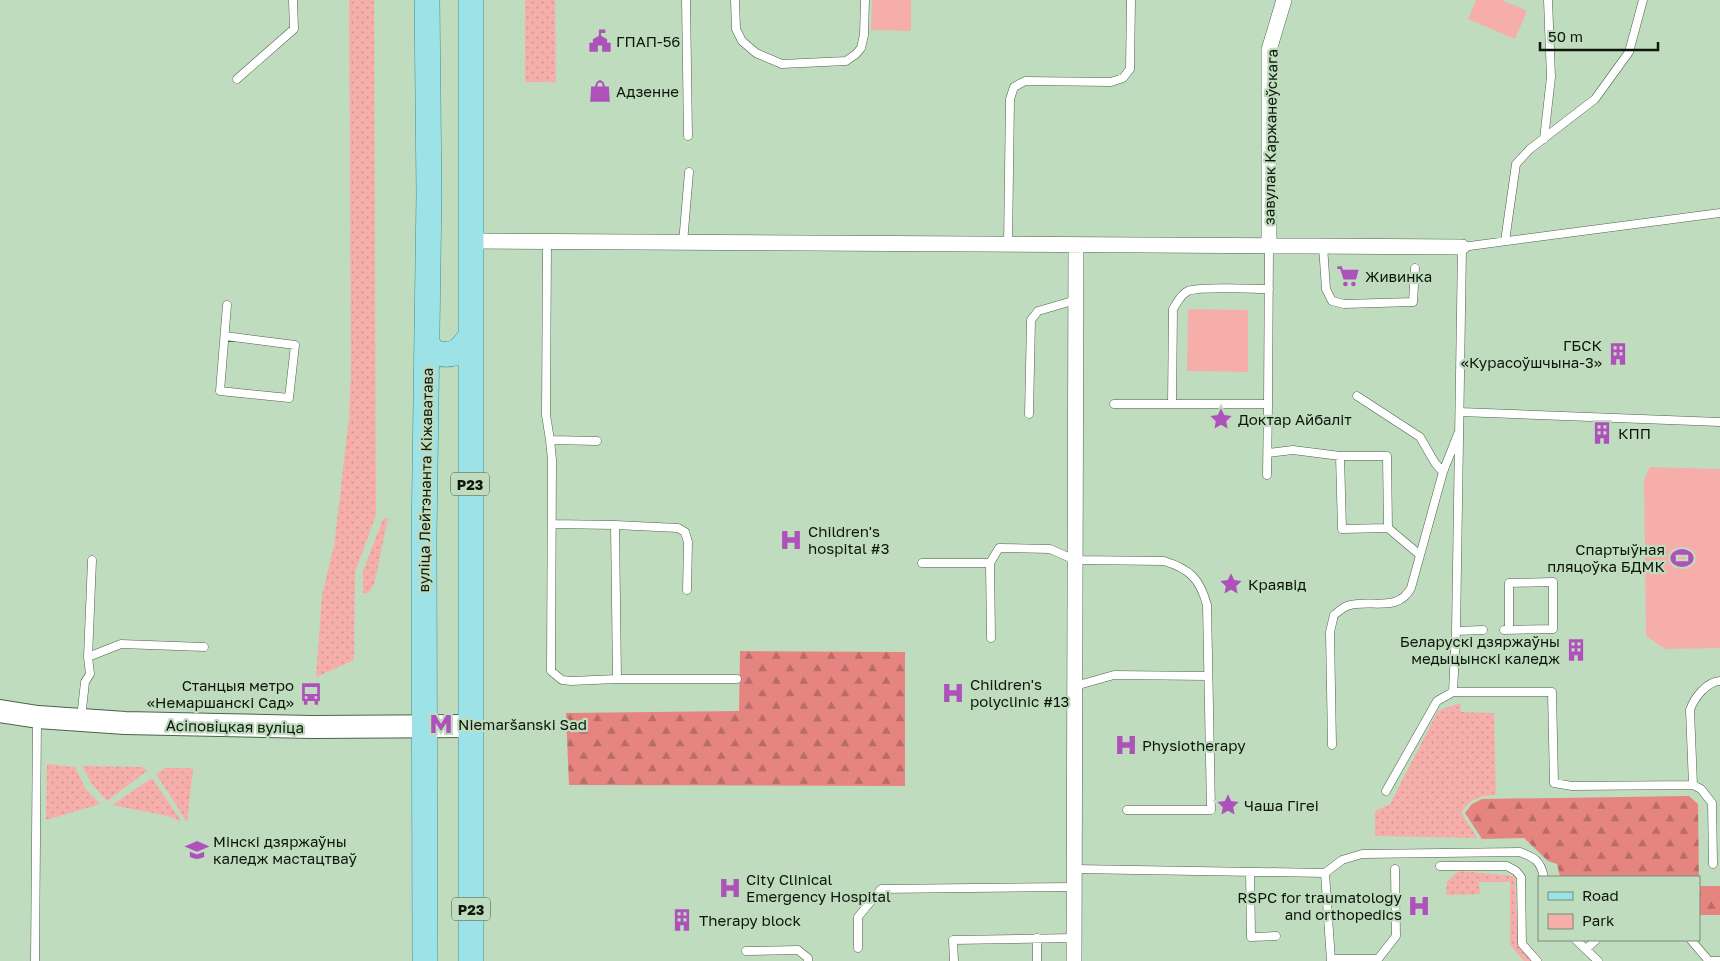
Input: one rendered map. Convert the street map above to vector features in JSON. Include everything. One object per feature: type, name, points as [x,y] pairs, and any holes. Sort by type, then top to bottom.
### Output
[{"type":"main road","name":"вуліца Лейтэнанта Кіжаватава","points":[[425,961],[424,538],[429,194],[427,0]]},
{"type":"main road","name":"Р23","points":[[471,0],[471,961]]},
{"type":"main road","points":[[427,342],[432,352],[449,355],[461,350],[470,337]]},
{"type":"main road","name":"Асіповіцкая вуліца","points":[[0,711],[38,717],[125,723],[312,727],[471,726]]},
{"type":"street","name":"завулак Каржанеўскага","points":[[1269,246],[1269,50],[1284,0]]},
{"type":"street","points":[[470,241],[1462,248]]},
{"type":"street","points":[[1074,961],[1076,245]]},
{"type":"lane","points":[[237,79],[294,29],[293,0]]},
{"type":"lane","points":[[686,0],[688,136]]},
{"type":"lane","points":[[735,0],[736,29],[742,41],[756,53],[782,64],[846,61],[856,54],[864,35],[865,0]]},
{"type":"lane","points":[[1008,244],[1010,99],[1014,87],[1025,81],[1111,82],[1122,78],[1130,69],[1131,0]]},
{"type":"lane","points":[[1544,139],[1551,77],[1548,0]]},
{"type":"lane","points":[[1505,241],[1516,164],[1530,149],[1595,99],[1618,70],[1629,52],[1643,0]]},
{"type":"lane","points":[[683,243],[689,172]]},
{"type":"lane","points":[[1453,692],[1456,631],[1462,248],[1720,213]]},
{"type":"lane","points":[[547,242],[546,415],[550,440],[552,524],[551,671],[562,680],[736,679]]},
{"type":"lane","points":[[1268,475],[1269,246]]},
{"type":"lane","points":[[1323,246],[1326,289],[1332,301],[1344,304],[1413,302],[1415,268]]},
{"type":"lane","points":[[1172,404],[1174,309],[1180,297],[1189,291],[1201,289],[1269,289]]},
{"type":"lane","points":[[1029,414],[1031,320],[1038,311],[1076,300]]},
{"type":"lane","points":[[225,336],[295,345],[288,398],[220,391],[227,305]]},
{"type":"lane","points":[[1357,396],[1420,437],[1435,463],[1443,472]]},
{"type":"lane","points":[[1114,404],[1268,404]]},
{"type":"lane","points":[[1460,412],[1720,422]]},
{"type":"lane","points":[[1332,746],[1330,632],[1334,615],[1348,606],[1396,602],[1406,597],[1411,588],[1443,472],[1460,430]]},
{"type":"lane","points":[[550,440],[597,441]]},
{"type":"lane","points":[[1268,453],[1293,450],[1340,456],[1387,456],[1388,528]]},
{"type":"lane","points":[[1340,456],[1342,529],[1388,528],[1420,555]]},
{"type":"lane","points":[[552,524],[678,528],[686,532],[688,542],[686,590]]},
{"type":"lane","points":[[615,525],[616,679]]},
{"type":"lane","points":[[991,638],[990,563],[999,548],[1050,549],[1076,560],[1164,561],[1177,565],[1194,577],[1200,585],[1207,605],[1211,810],[1127,810]]},
{"type":"lane","points":[[81,720],[85,682],[90,674],[88,656],[92,560]]},
{"type":"lane","points":[[922,563],[990,563]]},
{"type":"lane","points":[[1553,582],[1553,629],[1507,629],[1509,583],[1553,582]]},
{"type":"lane","points":[[1456,631],[1483,630]]},
{"type":"lane","points":[[88,656],[121,644],[204,647]]},
{"type":"lane","points":[[1075,686],[1114,675],[1208,676]]},
{"type":"lane","points":[[1693,785],[1690,710],[1694,700],[1708,686],[1720,681]]},
{"type":"lane","points":[[1386,790],[1437,700],[1453,692],[1552,692],[1554,783],[1572,786],[1693,785],[1700,789],[1712,803],[1713,864]]},
{"type":"lane","points":[[35,961],[38,717]]},
{"type":"lane","points":[[1075,869],[1325,873],[1342,860],[1362,854],[1520,852],[1535,858],[1544,876]]},
{"type":"lane","points":[[1440,866],[1507,866],[1516,871],[1521,877],[1522,944],[1538,961]]},
{"type":"lane","points":[[1325,873],[1331,960],[1378,959],[1396,936],[1395,869]]},
{"type":"lane","points":[[1250,872],[1250,936],[1276,936]]},
{"type":"lane","points":[[858,948],[858,917],[880,889],[1074,887]]},
{"type":"lane","points":[[1037,938],[1037,961]]},
{"type":"lane","points":[[954,961],[954,940],[1074,938]]},
{"type":"lane","points":[[1577,941],[1598,961]]},
{"type":"lane","points":[[1586,950],[1595,941]]},
{"type":"lane","points":[[1692,941],[1708,961],[1720,961]]},
{"type":"lane","points":[[746,951],[798,950],[808,958],[808,961]]},
{"type":"green space","points":[[349,0],[374,0],[376,515],[355,572],[354,660],[316,677],[322,595],[334,546],[349,418],[351,368]]},
{"type":"green space","points":[[525,0],[555,0],[556,82],[525,82]]},
{"type":"green space","points":[[872,0],[911,0],[911,31],[871,30]]},
{"type":"green space","points":[[1476,0],[1502,0],[1527,11],[1515,39],[1468,19]]},
{"type":"green space","points":[[1188,309],[1248,310],[1248,372],[1187,371]]},
{"type":"green space","name":"Спартыўная пляцоўка БДМК","points":[[1650,467],[1720,469],[1720,648],[1665,649],[1646,636],[1644,480]]},
{"type":"green space","points":[[388,518],[374,585],[368,593],[363,593],[363,571],[383,519]]},
{"type":"green space","points":[[740,651],[905,652],[905,786],[569,785],[566,713],[739,711]]},
{"type":"green space","points":[[1460,703],[1461,712],[1494,713],[1496,795],[1476,799],[1461,812],[1477,838],[1375,836],[1375,811],[1390,804],[1438,711]]},
{"type":"green space","points":[[47,764],[75,767],[85,788],[100,804],[46,820]]},
{"type":"green space","points":[[82,766],[143,767],[147,771],[107,801],[92,784]]},
{"type":"green space","points":[[165,768],[193,768],[187,822],[156,774]]},
{"type":"green space","points":[[152,778],[182,822],[168,816],[112,805]]},
{"type":"green space","points":[[1689,796],[1698,804],[1699,876],[1560,876],[1557,864],[1548,861],[1524,838],[1482,839],[1465,813],[1472,804],[1482,799]]},
{"type":"green space","points":[[1459,871],[1515,876],[1518,944],[1532,961],[1524,961],[1510,945],[1510,882],[1479,882],[1480,894],[1446,895],[1447,881]]},
{"type":"green space","points":[[1700,886],[1720,886],[1720,915],[1700,915]]},
{"type":"place","name":"ГПАП-56","points":[[600,41]]},
{"type":"place","name":"Адзенне","points":[[600,91]]},
{"type":"place","name":"Живинка","points":[[1348,276]]},
{"type":"place","name":"ГБСК «Курасоўшчына-3»","points":[[1618,354]]},
{"type":"place","name":"Доктар Айбаліт","points":[[1221,419]]},
{"type":"place","name":"КПП","points":[[1602,433]]},
{"type":"place","name":"Children's hospital #3","points":[[791,540]]},
{"type":"place","name":"Спартыўная пляцоўка БДМК","points":[[1682,558]]},
{"type":"place","name":"Краявід","points":[[1231,584]]},
{"type":"place","name":"Беларускі дзяржаўны медыцынскі каледж","points":[[1576,650]]},
{"type":"place","name":"Children's polyclinic #13","points":[[953,693]]},
{"type":"place","name":"Станцыя метро «Немаршанскі Сад»","points":[[311,694]]},
{"type":"place","name":"Niemaršanski Sad","points":[[441,724]]},
{"type":"place","name":"Physiotherapy","points":[[1126,745]]},
{"type":"place","name":"Чаша Гігеі","points":[[1228,805]]},
{"type":"place","name":"Мінскі дзяржаўны каледж мастацтваў","points":[[197,850]]},
{"type":"place","name":"City Clinical Emergency Hospital","points":[[730,888]]},
{"type":"place","name":"RSPC for traumatology and orthopedics","points":[[1419,906]]},
{"type":"place","name":"Therapy block","points":[[682,920]]}]
